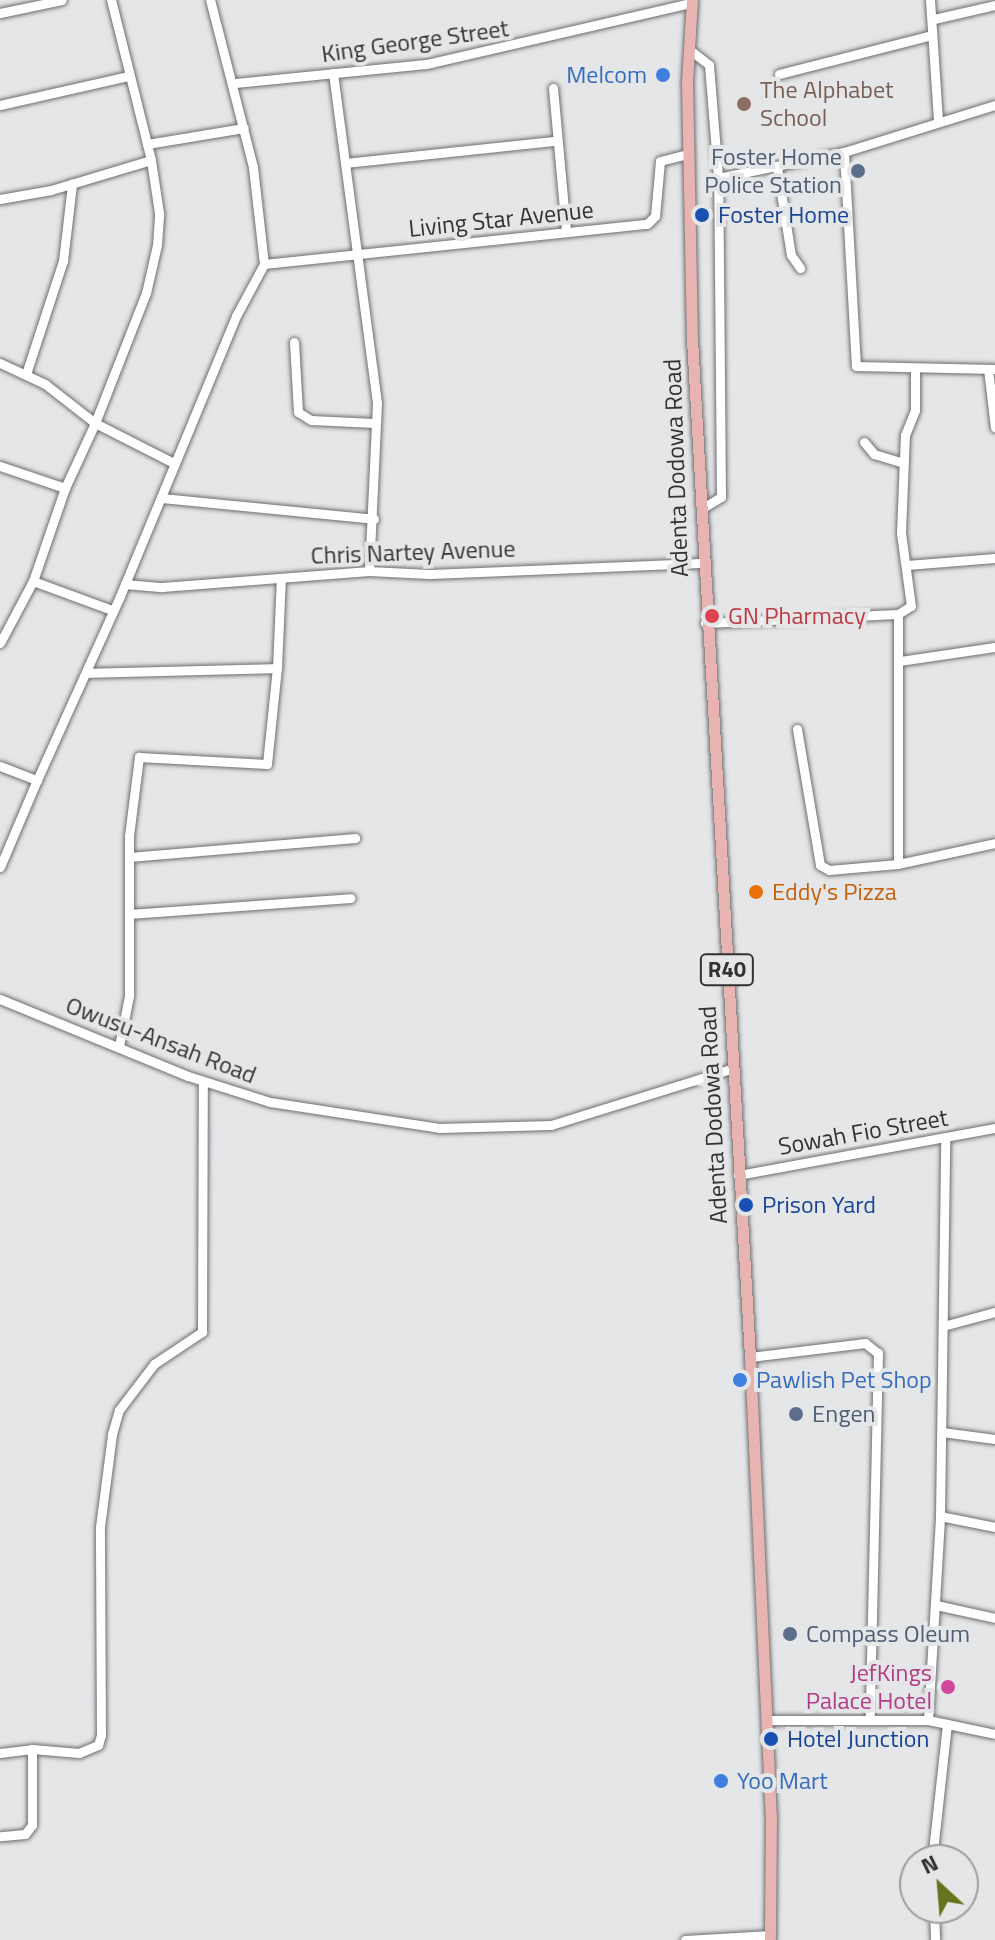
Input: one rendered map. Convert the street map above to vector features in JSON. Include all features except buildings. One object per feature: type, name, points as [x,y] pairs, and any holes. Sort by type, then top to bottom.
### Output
[{"type":"main road","name":"Adenta Dodowa Road","points":[[692,2],[688,154],[702,563],[750,1357],[766,1720],[770,1937]]},
{"type":"street","points":[[0,13],[62,0]]},
{"type":"street","points":[[0,643],[33,581],[65,488],[95,423],[152,271],[159,213],[151,160],[111,0]]},
{"type":"street","points":[[0,867],[125,584],[161,498],[172,462],[264,264],[235,83],[210,0]]},
{"type":"street","points":[[930,0],[934,19],[932,35],[938,121]]},
{"type":"street","name":"King George Street","points":[[235,83],[503,50],[692,2]]},
{"type":"street","points":[[934,19],[995,5]]},
{"type":"street","points":[[779,74],[932,35]]},
{"type":"street","points":[[690,50],[709,65],[718,178],[721,497],[701,509]]},
{"type":"street","points":[[333,73],[377,403],[374,423],[378,451],[369,571]]},
{"type":"street","points":[[0,105],[129,76]]},
{"type":"street","points":[[553,88],[566,230]]},
{"type":"street","points":[[718,178],[844,152],[995,105]]},
{"type":"street","points":[[147,144],[244,128]]},
{"type":"street","points":[[345,163],[556,141]]},
{"type":"street","points":[[844,152],[853,360],[858,368],[991,369],[995,428]]},
{"type":"street","name":"Living Star Avenue","points":[[264,264],[651,222],[660,161],[688,154]]},
{"type":"street","points":[[0,199],[72,184],[151,160]]},
{"type":"street","points":[[777,167],[791,255],[800,268]]},
{"type":"street","points":[[26,374],[63,261],[72,184]]},
{"type":"street","points":[[294,342],[298,412],[311,420],[374,423]]},
{"type":"street","points":[[0,363],[26,374],[95,423],[172,462]]},
{"type":"street","points":[[705,623],[898,614],[911,606],[901,533],[905,435],[915,410],[915,370]]},
{"type":"street","points":[[864,442],[874,454],[904,463]]},
{"type":"street","points":[[0,466],[65,488]]},
{"type":"street","points":[[161,498],[374,519]]},
{"type":"street","points":[[907,565],[995,558]]},
{"type":"street","name":"Chris Nartey Avenue","points":[[125,584],[369,571],[429,574],[702,563]]},
{"type":"street","points":[[119,1046],[129,996],[129,857],[139,757],[267,764],[277,668],[281,578]]},
{"type":"street","points":[[33,581],[112,610]]},
{"type":"street","points":[[898,614],[898,864]]},
{"type":"street","points":[[900,661],[995,647]]},
{"type":"street","points":[[86,673],[277,668]]},
{"type":"street","points":[[797,729],[820,865],[829,870],[898,864],[995,843]]},
{"type":"street","points":[[0,766],[37,780]]},
{"type":"street","points":[[129,857],[355,838]]},
{"type":"street","points":[[129,914],[350,898]]},
{"type":"street","name":"Owusu-Ansah Road","points":[[0,999],[203,1081],[270,1102],[359,1118],[503,1129],[585,1117],[731,1069]]},
{"type":"street","points":[[0,1753],[32,1749],[79,1753],[98,1745],[101,1735],[100,1527],[112,1434],[119,1410],[144,1376],[202,1332],[203,1081]]},
{"type":"street","name":"Sowah Fio Street","points":[[738,1175],[995,1128]]},
{"type":"street","points":[[928,1720],[940,1516],[945,1138]]},
{"type":"street","points":[[943,1326],[995,1312]]},
{"type":"street","points":[[750,1357],[865,1343],[878,1353],[870,1719]]},
{"type":"street","points":[[942,1432],[995,1439]]},
{"type":"street","points":[[940,1516],[995,1527]]},
{"type":"street","points":[[936,1605],[995,1618]]},
{"type":"street","points":[[766,1720],[928,1720],[995,1734]]},
{"type":"street","points":[[934,1844],[947,1724]]},
{"type":"street","points":[[0,1836],[25,1834],[32,1825],[32,1749]]},
{"type":"street","points":[[685,1940],[770,1937]]},
{"type":"place","name":"Melcom","points":[[663,75]]},
{"type":"place","name":"The Alphabet School","points":[[744,104]]},
{"type":"place","name":"Foster Home Police Station","points":[[858,171]]},
{"type":"place","name":"Foster Home","points":[[702,215]]},
{"type":"place","name":"GN Pharmacy","points":[[712,616]]},
{"type":"place","name":"Eddy's Pizza","points":[[756,892]]},
{"type":"place","name":"Prison Yard","points":[[746,1205]]},
{"type":"place","name":"Pawlish Pet Shop","points":[[740,1380]]},
{"type":"place","name":"Engen","points":[[796,1414]]},
{"type":"place","name":"Compass Oleum","points":[[790,1634]]},
{"type":"place","name":"JefKings Palace Hotel","points":[[948,1687]]},
{"type":"place","name":"Hotel Junction","points":[[771,1739]]},
{"type":"place","name":"Yoo Mart","points":[[721,1781]]}]
